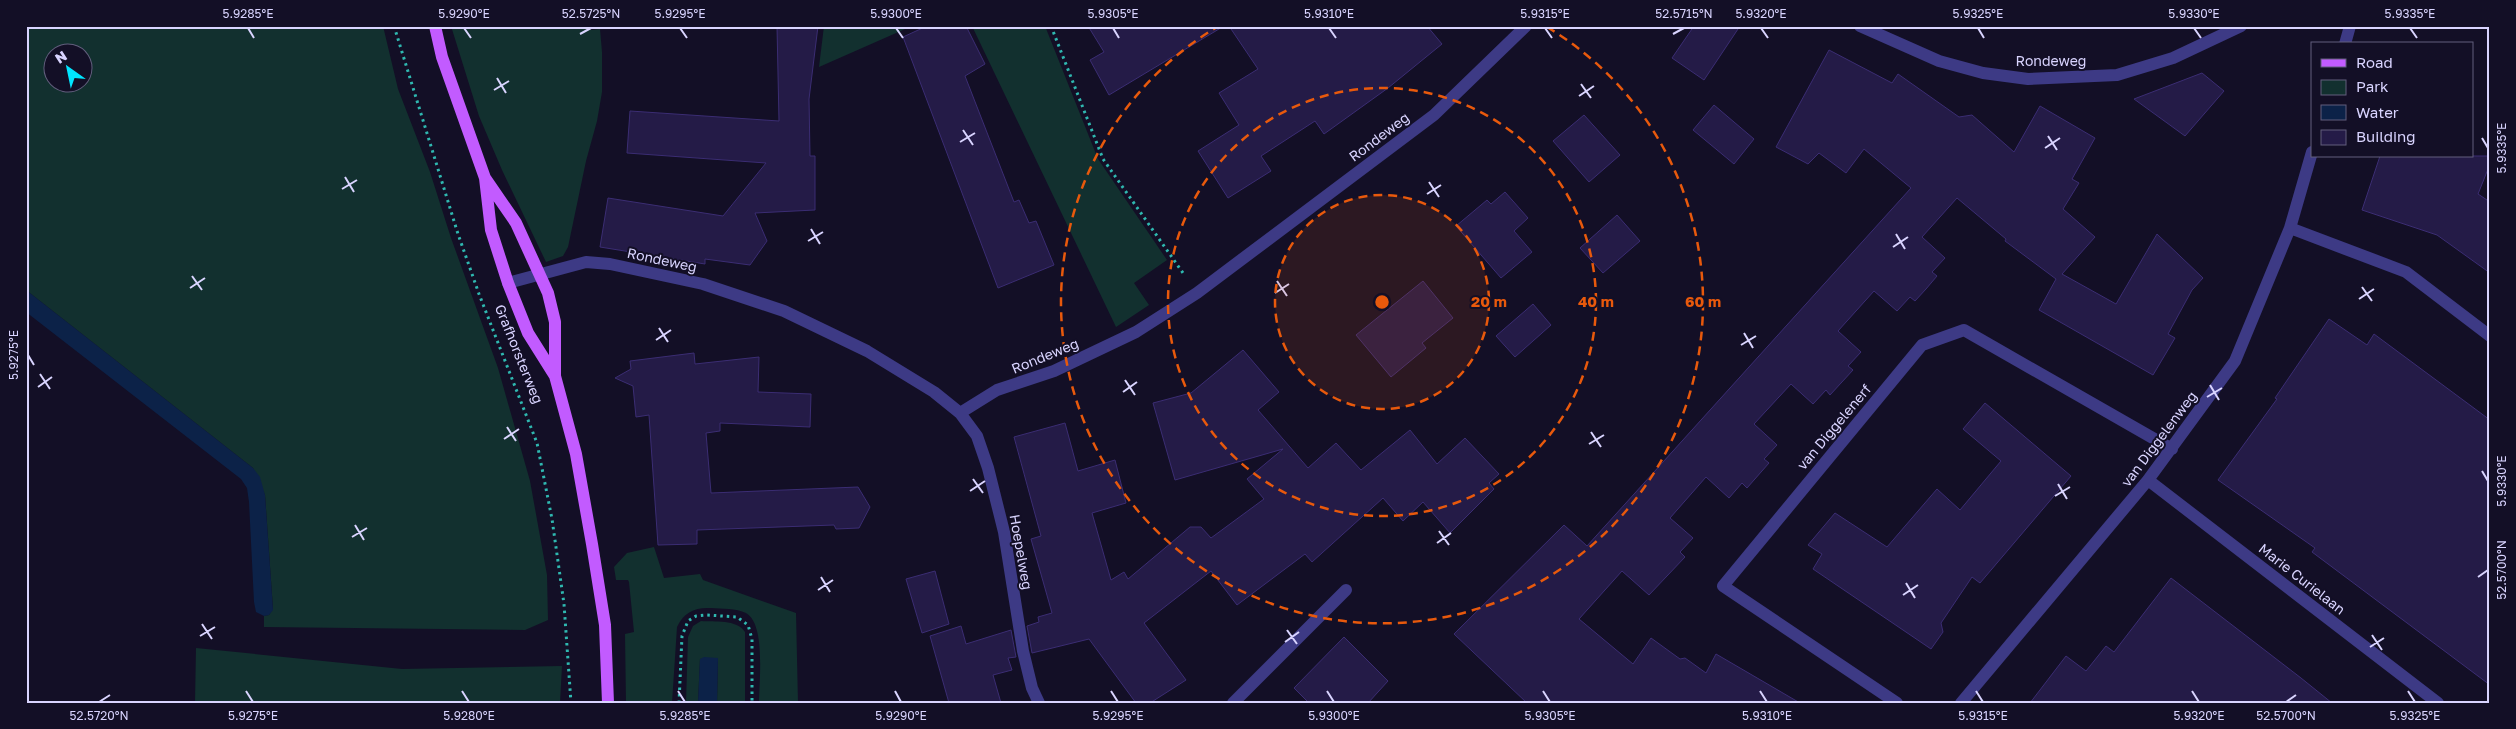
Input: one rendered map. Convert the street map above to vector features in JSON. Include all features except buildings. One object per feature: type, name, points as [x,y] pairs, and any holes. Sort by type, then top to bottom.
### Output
[{"type":"main road","name":"Grafhorsterweg","points":[[435,26],[442,57],[485,178],[491,230],[508,284],[528,333],[555,376]]},
{"type":"main road","name":"Grafhorsterweg","points":[[485,178],[516,223],[540,275],[555,322],[555,376],[576,454],[605,625],[608,703]]},
{"type":"street","name":"Rondeweg","points":[[508,284],[586,262],[610,264],[659,273],[746,297],[784,311],[867,351],[934,392],[960,413],[997,390],[1054,371],[1136,332],[1197,293],[1434,115],[1526,26]]},
{"type":"street","name":"Rondeweg","points":[[1860,26],[1939,61],[1983,73],[2028,79],[2117,75],[2174,58],[2241,26]]},
{"type":"street","points":[[2346,42],[2350,26]]},
{"type":"street","name":"van Diggelenweg","points":[[1961,703],[2148,480],[2172,450],[2235,361],[2290,228],[2311,155]]},
{"type":"street","points":[[2290,228],[2406,272],[2490,336]]},
{"type":"street","name":"van Diggelenerf","points":[[1897,703],[1723,586],[1922,345],[1964,330],[2172,450]]},
{"type":"street","name":"Hoepelweg","points":[[960,413],[977,436],[988,468],[1004,532],[1022,651],[1038,703]]},
{"type":"street","name":"Marie Curielaan","points":[[2148,480],[2438,703]]},
{"type":"street","points":[[1233,703],[1346,590]]},
{"type":"path","name":"Grafhorsterweg","points":[[394,26],[461,242],[536,443],[552,519],[564,604],[571,703]]},
{"type":"path","points":[[1051,26],[1103,159],[1197,293]]},
{"type":"path","points":[[679,703],[683,629],[692,618],[707,615],[737,617],[746,622],[751,630],[752,703]]},
{"type":"green space","points":[[26,26],[383,26],[398,89],[430,172],[451,238],[498,368],[530,481],[547,575],[548,620],[525,630],[264,627],[264,616],[269,615],[273,609],[265,495],[253,468],[26,290]]},
{"type":"green space","points":[[451,26],[588,26],[591,30],[600,29],[602,92],[568,247],[563,256],[546,262],[502,170],[479,116]]},
{"type":"green space","points":[[824,26],[912,26],[819,67]]},
{"type":"green space","points":[[972,26],[1045,26],[1098,159],[1167,260],[1134,283],[1149,305],[1116,327]]},
{"type":"green space","points":[[654,547],[664,578],[700,574],[703,580],[796,613],[798,703],[759,703],[759,641],[752,619],[746,613],[738,610],[705,608],[687,614],[677,627],[672,703],[626,703],[625,634],[634,632],[629,582],[628,580],[616,580],[614,567],[627,553]]},
{"type":"green space","points":[[701,621],[731,623],[737,625],[745,632],[745,703],[717,703],[718,658],[700,659],[698,703],[686,703],[688,637],[693,626]]},
{"type":"green space","points":[[196,648],[402,669],[562,666],[560,703],[195,703]]},
{"type":"water","points":[[26,290],[253,468],[260,477],[265,495],[273,610],[269,615],[264,616],[256,612],[249,502],[247,488],[241,479],[26,312]]},
{"type":"water","points":[[704,657],[718,658],[717,703],[698,703],[700,659]]}]
